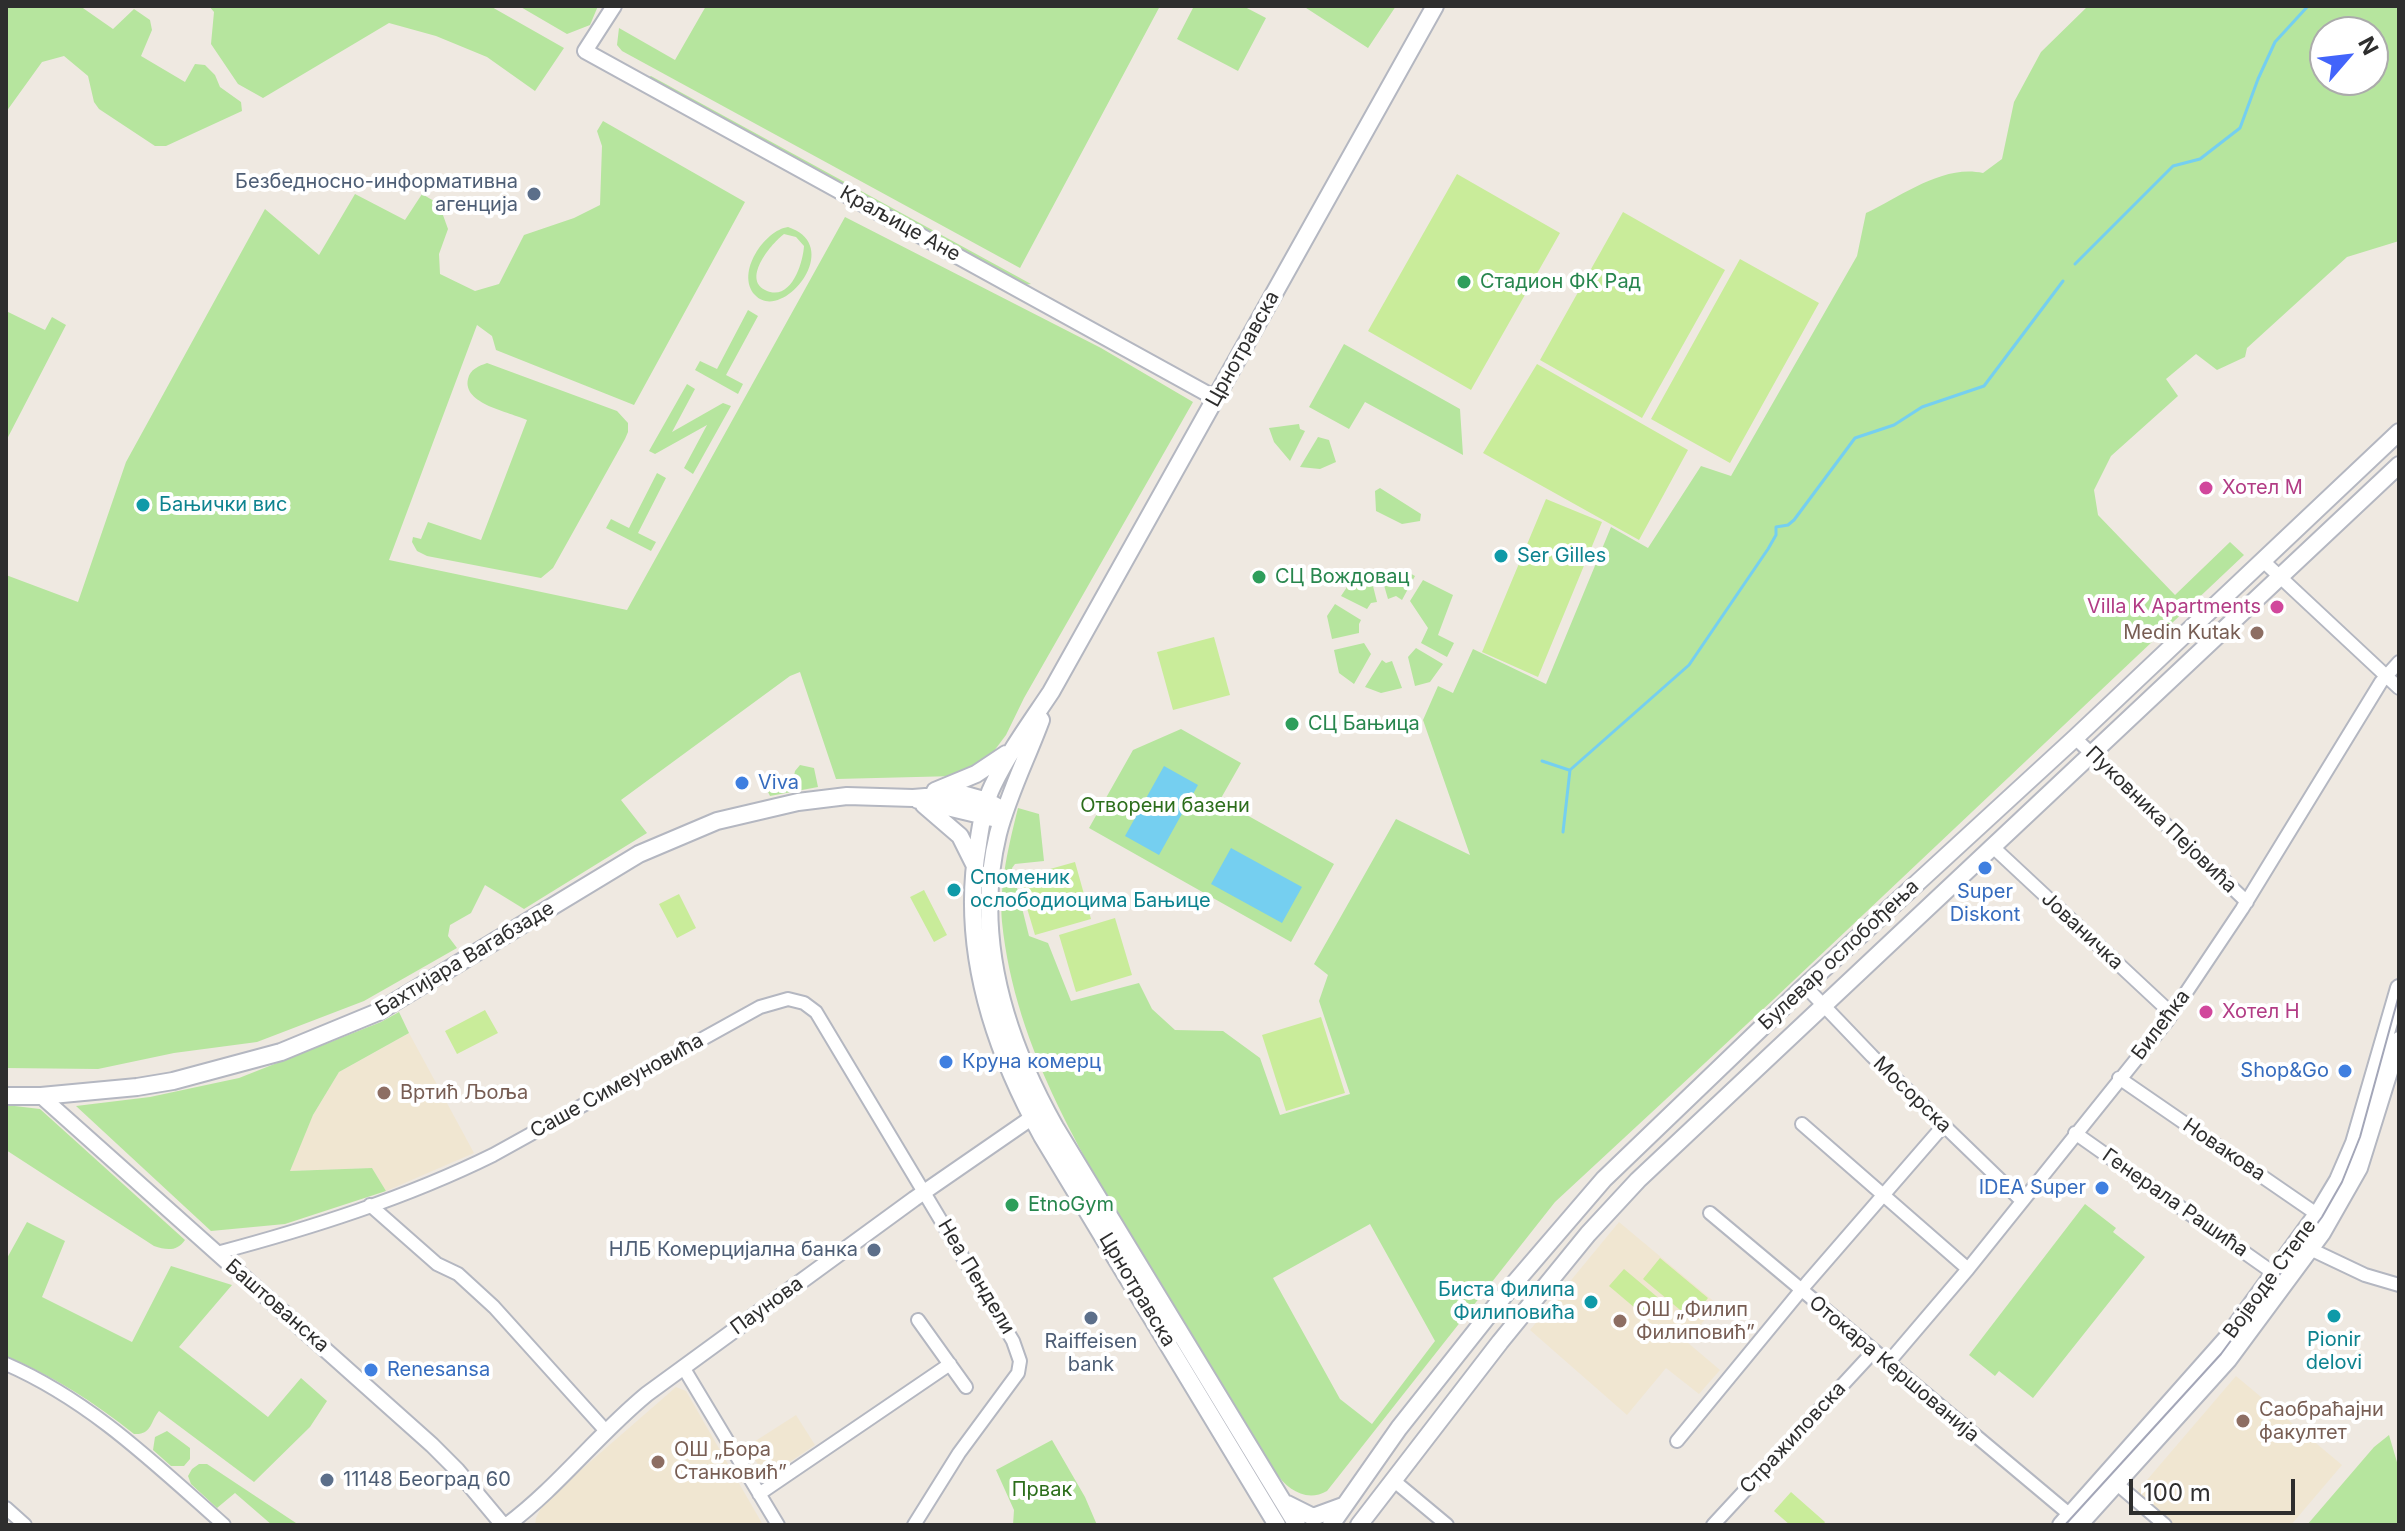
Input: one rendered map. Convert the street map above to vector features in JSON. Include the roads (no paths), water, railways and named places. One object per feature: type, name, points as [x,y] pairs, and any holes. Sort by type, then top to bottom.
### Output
[{"type":"main road","name":"Црнотравска","points":[[1297,1525],[1005,1062],[985,998],[975,936],[974,864],[985,808],[1016,745],[1051,692],[1435,6]]},
{"type":"main road","name":"Булевар ослобођења","points":[[1331,1525],[1399,1428],[1536,1255],[1621,1161],[2399,432]]},
{"type":"main road","name":"Булевар ослобођења","points":[[1359,1525],[1557,1272],[1638,1180],[2399,465]]},
{"type":"main road","name":"Црнотравска","points":[[1051,692],[1003,816],[988,893],[993,952],[1012,1037],[1038,1113],[1277,1525]]},
{"type":"main road","points":[[913,798],[976,774],[998,762],[1016,745]]},
{"type":"main road","name":"Бахтијара Вагабзаде","points":[[6,1096],[124,1089],[173,1081],[281,1052],[378,1012],[639,854],[709,824],[775,807],[830,798],[868,796],[913,798],[962,794],[1003,816]]},
{"type":"main road","points":[[913,798],[938,815],[960,836],[974,864]]},
{"type":"main road","name":"Војводе Степе","points":[[2323,1218],[2354,1143],[2399,988]]},
{"type":"main road","name":"Војводе Степе","points":[[2073,1522],[2117,1484],[2228,1360],[2359,1168],[2399,1040]]},
{"type":"main road","name":"Војводе Степе","points":[[2073,1522],[2222,1345],[2275,1274],[2305,1246]]},
{"type":"main road","points":[[1536,1255],[1557,1272]]},
{"type":"main road","points":[[1462,1349],[1482,1365]]},
{"type":"main road","points":[[1282,1501],[1313,1517],[1348,1504]]},
{"type":"street","name":"Краљице Ане","points":[[614,6],[585,51],[1215,398]]},
{"type":"street","points":[[2262,560],[2399,688]]},
{"type":"street","name":"Билећка","points":[[1887,1364],[1968,1269],[2172,1014],[2247,902],[2386,675],[2399,662]]},
{"type":"street","name":"Пуковника Пејовића","points":[[2075,738],[2247,902]]},
{"type":"street","name":"Јованичка","points":[[1993,847],[2172,1014]]},
{"type":"street","name":"Мосорска","points":[[1805,986],[2022,1201]]},
{"type":"street","name":"Саше Симеуновића","points":[[217,1253],[276,1238],[422,1187],[493,1155],[760,1007],[788,999],[804,1003],[816,1012],[925,1191]]},
{"type":"street","name":"Новакова","points":[[2119,1078],[2323,1218]]},
{"type":"street","name":"Баштованска","points":[[41,1096],[443,1455],[505,1525]]},
{"type":"street","name":"Паунова","points":[[505,1525],[551,1487],[605,1430],[683,1367],[1038,1113]]},
{"type":"street","points":[[1802,1124],[1968,1269]]},
{"type":"street","points":[[1677,1441],[1944,1125]]},
{"type":"street","name":"Генерала Рашића","points":[[2075,1133],[2275,1274]]},
{"type":"street","name":"Неа Пендели","points":[[914,1525],[959,1453],[1013,1380],[1020,1361],[1013,1341],[925,1191]]},
{"type":"street","points":[[370,1205],[437,1264],[458,1274],[494,1307],[605,1430]]},
{"type":"street","name":"Отокара Кершованија","points":[[1710,1213],[2073,1522]]},
{"type":"street","points":[[2305,1246],[2365,1275],[2399,1285]]},
{"type":"street","points":[[918,1320],[966,1387]]},
{"type":"street","name":"Стражиловска","points":[[1713,1525],[1873,1352]]},
{"type":"street","points":[[6,1364],[51,1385],[94,1413],[224,1525]]},
{"type":"street","points":[[759,1494],[950,1364]]},
{"type":"street","points":[[683,1367],[778,1525]]},
{"type":"street","points":[[1393,1480],[1447,1525]]},
{"type":"street","points":[[2117,1484],[2165,1525]]},
{"type":"street","points":[[6,1508],[25,1525]]},
{"type":"water","points":[[1164,766],[1198,785],[1159,855],[1125,836]]},
{"type":"water","points":[[1231,848],[1302,887],[1282,923],[1211,884]]},
{"type":"waterway","points":[[2075,264],[2173,166],[2200,159],[2240,128],[2275,42],[2308,6]]},
{"type":"waterway","points":[[1563,832],[1570,770],[1689,665],[1768,549],[1776,535],[1776,527],[1788,525],[1794,520],[1855,438],[1894,425],[1922,407],[1984,386],[2063,281]]},
{"type":"waterway","points":[[1542,761],[1569,770]]},
{"type":"tram line","points":[[2065,1525],[2221,1354],[2322,1217],[2342,1182],[2360,1137],[2399,995]]},
{"type":"place","name":"Безбедносно-информативна агенција","points":[[534,194]]},
{"type":"place","name":"Стадион ФК Рад","points":[[1464,282]]},
{"type":"place","name":"Хотел М","points":[[2206,488]]},
{"type":"place","name":"Бањички вис","points":[[143,505]]},
{"type":"place","name":"Ser Gilles","points":[[1501,556]]},
{"type":"place","name":"СЦ Вождовац","points":[[1259,577]]},
{"type":"place","name":"Villa K Apartments","points":[[2277,607]]},
{"type":"place","name":"Medin Kutak","points":[[2257,633]]},
{"type":"place","name":"СЦ Бањица","points":[[1292,724]]},
{"type":"place","name":"Viva","points":[[742,783]]},
{"type":"place","name":"Super Diskont","points":[[1985,868]]},
{"type":"place","name":"Споменик ослободиоцима Бањице","points":[[954,890]]},
{"type":"place","name":"Хотел Н","points":[[2206,1012]]},
{"type":"place","name":"Круна комерц","points":[[946,1062]]},
{"type":"place","name":"Shop&Go","points":[[2345,1071]]},
{"type":"place","name":"Вртић Љоља","points":[[384,1093]]},
{"type":"place","name":"IDEA Super","points":[[2102,1188]]},
{"type":"place","name":"EtnoGym","points":[[1012,1205]]},
{"type":"place","name":"НЛБ Комерцијална банка","points":[[874,1250]]},
{"type":"place","name":"Биста Филипа Филиповића","points":[[1591,1302]]},
{"type":"place","name":"Pionir delovi","points":[[2334,1316]]},
{"type":"place","name":"Raiffeisen bank","points":[[1091,1318]]},
{"type":"place","name":"ОШ „Филип Филиповић”","points":[[1620,1321]]},
{"type":"place","name":"Renesansa","points":[[371,1370]]},
{"type":"place","name":"Саобраћајни факултет","points":[[2243,1421]]},
{"type":"place","name":"ОШ „Бора Станковић”","points":[[658,1462]]},
{"type":"place","name":"11148 Београд 60","points":[[327,1480]]},
{"type":"park label","name":"Отворени базени","points":[[1165,806]]},
{"type":"park label","name":"Првак","points":[[1042,1490]]}]
